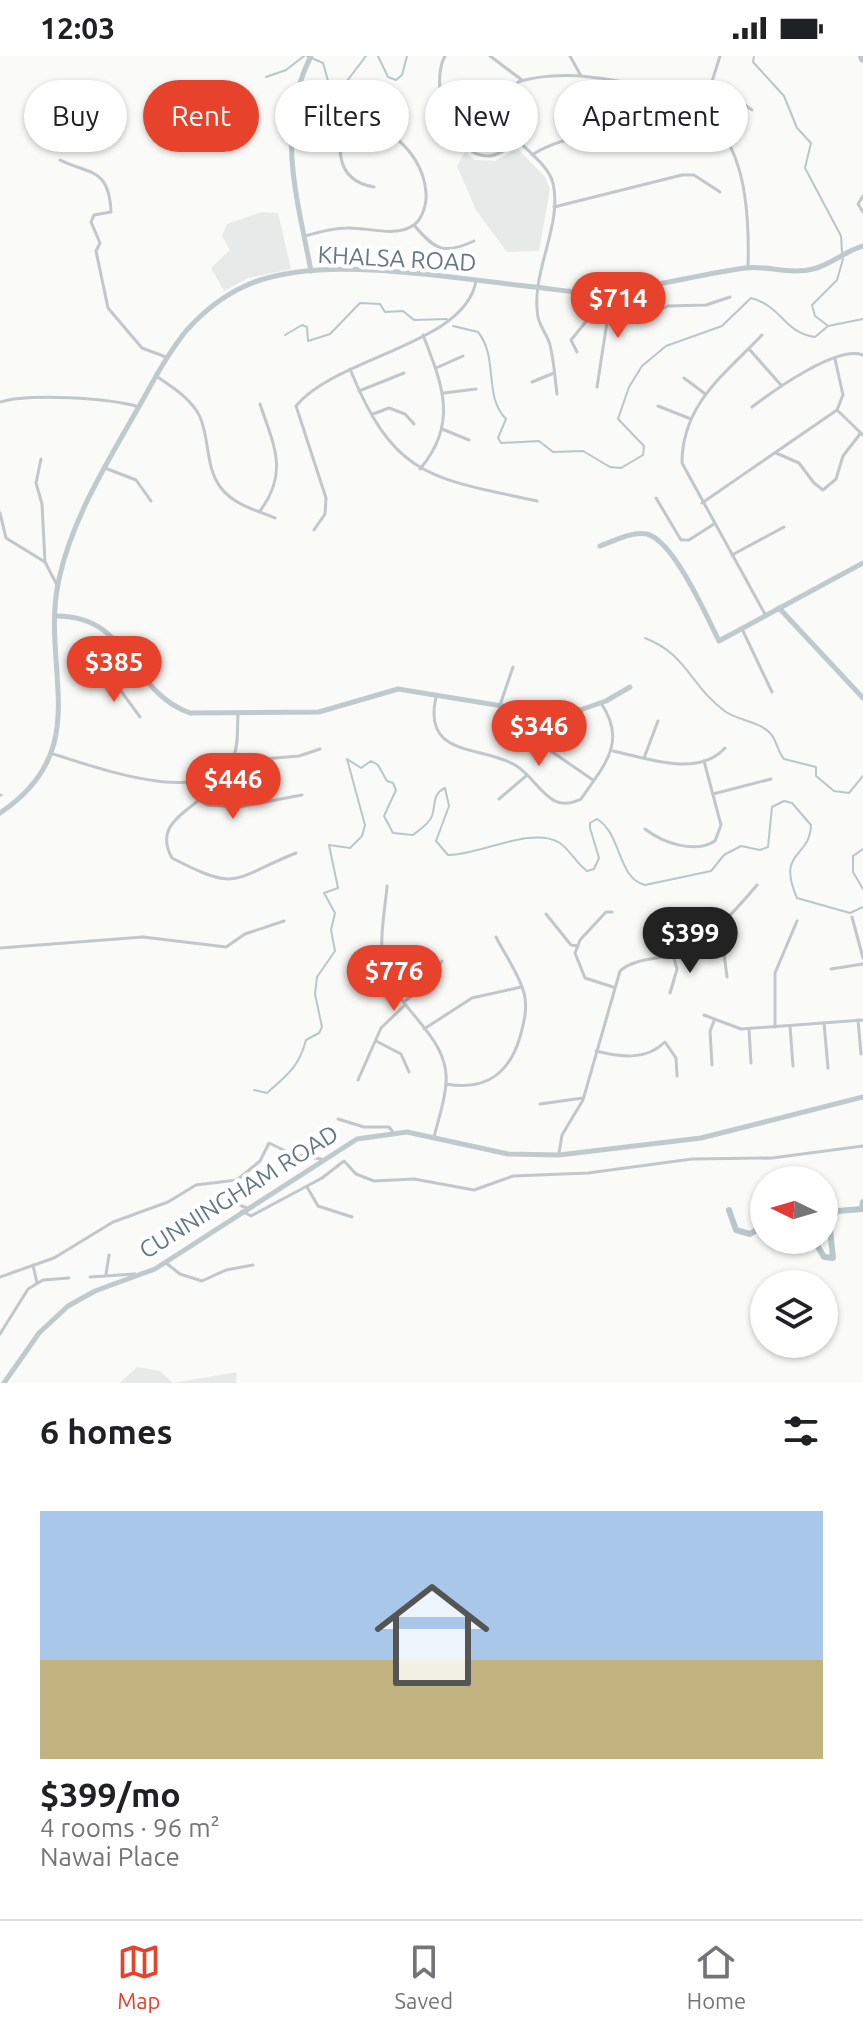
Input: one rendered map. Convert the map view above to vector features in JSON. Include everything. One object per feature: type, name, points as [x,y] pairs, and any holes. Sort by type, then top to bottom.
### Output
[{"type":"main road","points":[[301,80],[310,57]]},
{"type":"main road","points":[[289,152],[311,271]]},
{"type":"main road","name":"KHALSA ROAD","points":[[0,813],[33,783],[50,753],[59,727],[55,616],[58,587],[80,517],[166,357],[207,310],[241,288],[311,271],[349,270],[604,291],[748,268],[801,271],[823,266],[863,246]]},
{"type":"main road","points":[[600,546],[626,536],[646,534],[654,537],[672,556],[719,641],[863,563]]},
{"type":"main road","points":[[779,608],[863,698]]},
{"type":"main road","points":[[55,616],[86,618],[104,628],[123,645],[154,688],[179,709],[202,714],[319,712],[387,689],[437,693],[563,716],[601,703],[630,687]]},
{"type":"main road","name":"CUNNINGHAM ROAD","points":[[4,1383],[39,1333],[62,1310],[95,1291],[138,1277],[166,1263],[321,1159],[357,1139],[393,1132],[434,1137],[508,1154],[559,1155],[701,1138],[863,1097]]},
{"type":"street","points":[[439,80],[445,56]]},
{"type":"street","points":[[490,56],[522,80],[558,74],[608,80]]},
{"type":"street","points":[[570,56],[581,76]]},
{"type":"street","points":[[715,80],[720,56]]},
{"type":"street","points":[[748,107],[752,110]]},
{"type":"street","points":[[532,155],[554,143]]},
{"type":"street","points":[[340,152],[340,160],[352,178],[374,187]]},
{"type":"street","points":[[304,236],[338,229],[382,232],[414,225],[425,208],[425,187],[408,152]]},
{"type":"street","points":[[473,152],[490,156],[497,152]]},
{"type":"street","points":[[528,152],[550,174],[554,207],[538,317],[550,344],[557,394]]},
{"type":"street","points":[[734,152],[740,164],[747,203],[748,268]]},
{"type":"street","points":[[60,160],[90,168],[106,189],[111,212],[94,215],[91,222],[100,243],[96,251],[108,308],[142,348],[166,357]]},
{"type":"street","points":[[554,207],[682,175],[694,175],[720,192]]},
{"type":"street","points":[[863,196],[858,204],[863,212]]},
{"type":"street","points":[[414,225],[436,247],[455,250],[474,241]]},
{"type":"street","points":[[314,530],[325,514],[326,498],[296,406],[326,379],[459,314],[473,295],[476,281]]},
{"type":"street","points":[[597,387],[607,322],[604,291]]},
{"type":"street","points":[[607,322],[637,321],[668,306],[706,305],[730,297]]},
{"type":"street","points":[[577,352],[571,340],[593,313],[606,313]]},
{"type":"street","points":[[420,469],[442,429],[444,393],[423,334]]},
{"type":"street","points":[[762,335],[704,393],[682,445],[682,463],[766,616]]},
{"type":"street","points":[[748,349],[781,385]]},
{"type":"street","points":[[752,407],[781,385],[835,359],[855,353],[863,355]]},
{"type":"street","points":[[436,368],[463,356]]},
{"type":"street","points":[[702,503],[837,410],[843,395],[835,359]]},
{"type":"street","points":[[350,369],[372,415],[410,465],[454,483],[537,501]]},
{"type":"street","points":[[359,391],[404,373]]},
{"type":"street","points":[[532,382],[554,373]]},
{"type":"street","points":[[156,376],[191,402],[199,415],[211,469],[221,489],[244,506],[275,518]]},
{"type":"street","points":[[684,378],[704,393]]},
{"type":"street","points":[[444,393],[476,389]]},
{"type":"street","points":[[0,402],[26,396],[122,402],[139,407]]},
{"type":"street","points":[[260,404],[277,455],[277,472],[274,490],[260,511]]},
{"type":"street","points":[[658,406],[691,419]]},
{"type":"street","points":[[372,415],[389,408],[405,414],[414,424]]},
{"type":"street","points":[[776,453],[799,463],[823,490],[836,479],[843,456],[862,434],[837,410]]},
{"type":"street","points":[[442,429],[469,440]]},
{"type":"street","points":[[41,459],[36,483],[42,504],[45,562],[58,587]]},
{"type":"street","points":[[105,468],[136,480],[151,501]]},
{"type":"street","points":[[656,498],[675,535],[681,540],[689,540],[714,524]]},
{"type":"street","points":[[0,513],[7,540],[45,562]]},
{"type":"street","points":[[732,555],[784,527]]},
{"type":"street","points":[[742,629],[772,692]]},
{"type":"street","points":[[86,649],[86,678],[110,676],[131,660]]},
{"type":"street","points":[[500,705],[513,667]]},
{"type":"street","points":[[110,676],[140,717]]},
{"type":"street","points":[[437,693],[435,724],[448,742],[462,749],[506,760],[528,775],[551,801],[561,804],[581,799],[613,751],[613,728],[601,703]]},
{"type":"street","points":[[50,753],[119,773],[193,782],[221,772],[233,757],[238,714]]},
{"type":"street","points":[[644,758],[655,722],[658,721]]},
{"type":"street","points":[[545,747],[593,780]]},
{"type":"street","points":[[613,751],[681,764],[704,761],[725,748]]},
{"type":"street","points":[[233,757],[252,760],[299,756],[320,749]]},
{"type":"street","points":[[645,829],[687,847],[708,845],[720,833],[721,825],[704,761]]},
{"type":"street","points":[[499,799],[528,775]]},
{"type":"street","points":[[713,794],[771,779]]},
{"type":"street","points":[[193,782],[199,800]]},
{"type":"street","points":[[199,800],[226,808],[302,795]]},
{"type":"street","points":[[199,800],[169,825],[165,838],[172,858],[214,879],[233,881],[296,853]]},
{"type":"street","points":[[559,1155],[562,1135],[584,1098],[613,987],[625,967],[670,955],[713,930],[730,917],[757,885]]},
{"type":"street","points":[[387,886],[385,971],[443,1058],[446,1084],[434,1137]]},
{"type":"street","points":[[612,912],[606,912],[578,946],[576,962],[585,978],[613,987]]},
{"type":"street","points":[[546,914],[571,945],[578,946]]},
{"type":"street","points":[[831,969],[863,961],[852,917]]},
{"type":"street","points":[[668,920],[662,937],[677,969],[670,993]]},
{"type":"street","points":[[0,948],[143,937],[226,947],[245,934],[284,921]]},
{"type":"street","points":[[775,1027],[774,983],[797,921]]},
{"type":"street","points":[[713,930],[724,954],[727,977]]},
{"type":"street","points":[[446,1084],[477,1086],[505,1070],[522,1030],[526,1003],[496,937]]},
{"type":"street","points":[[358,1080],[385,1022],[432,980],[442,961]]},
{"type":"street","points":[[424,1029],[472,998],[521,987]]},
{"type":"street","points":[[704,1015],[730,1028],[749,1029],[861,1020],[861,1054]]},
{"type":"street","points":[[712,1065],[710,1031],[714,1021]]},
{"type":"street","points":[[824,1023],[828,1068]]},
{"type":"street","points":[[790,1026],[793,1066]]},
{"type":"street","points":[[749,1029],[751,1063]]},
{"type":"street","points":[[376,1041],[401,1054],[409,1072]]},
{"type":"street","points":[[596,1051],[639,1056],[651,1053],[665,1042],[676,1058],[677,1076]]},
{"type":"street","points":[[540,1104],[584,1098]]},
{"type":"street","points":[[338,1119],[364,1127],[388,1126],[393,1132]]},
{"type":"street","points":[[0,1277],[69,1251],[128,1214],[168,1202],[196,1185],[238,1179],[260,1161],[269,1143],[289,1153],[321,1159]]},
{"type":"street","points":[[205,1218],[237,1204],[251,1216],[307,1187],[345,1161],[356,1174],[374,1181],[414,1179],[474,1190],[513,1176],[588,1173],[692,1159],[772,1158],[863,1146]]},
{"type":"street","points":[[307,1187],[318,1206],[352,1217]]},
{"type":"street","points":[[106,1274],[109,1255]]},
{"type":"street","points":[[166,1263],[180,1274],[202,1281],[212,1280],[226,1270],[253,1265]]},
{"type":"street","points":[[33,1265],[37,1283]]},
{"type":"street","points":[[90,1277],[131,1272],[138,1277]]},
{"type":"street","points":[[0,1334],[24,1294],[37,1283],[69,1278]]},
{"type":"shaded area","points":[[465,152],[475,160],[495,161],[510,152],[521,152],[545,177],[550,189],[539,251],[507,252],[476,210],[457,166]]},
{"type":"shaded area","points":[[262,212],[278,213],[291,269],[248,278],[224,291],[211,268],[230,250],[222,236],[227,224]]},
{"type":"shaded area","points":[[137,1367],[160,1371],[173,1383],[120,1383]]},
{"type":"shaded area","points":[[237,1372],[236,1383],[173,1383]]},
{"type":"waterway","points":[[266,77],[286,70],[304,56]]},
{"type":"waterway","points":[[307,56],[323,63],[329,84],[347,81],[366,56]]},
{"type":"waterway","points":[[378,56],[388,77],[396,80],[402,75],[407,56]]},
{"type":"waterway","points":[[754,56],[753,62],[784,96],[797,128],[811,143],[805,168],[841,236],[842,252]]},
{"type":"waterway","points":[[827,325],[815,316],[812,305],[837,280],[843,259]]},
{"type":"waterway","points":[[453,326],[478,332],[484,342],[495,399],[506,419],[498,438],[501,443],[539,441],[553,452],[583,451],[610,467],[621,468],[643,455],[644,446],[618,419],[629,387],[642,366],[666,346],[722,326],[751,298],[770,307],[796,330],[815,337],[828,326],[863,319]]},
{"type":"waterway","points":[[285,335],[302,325],[307,327],[308,341],[330,334],[360,303],[380,304],[385,312],[403,311],[414,320],[447,319]]},
{"type":"waterway","points":[[645,638],[680,662],[704,692],[726,712],[770,733],[784,759],[816,767],[816,776],[834,791],[849,793],[863,776]]},
{"type":"waterway","points":[[254,1090],[267,1093],[281,1081],[296,1064],[306,1040],[319,1033],[322,1027],[315,994],[317,977],[335,951],[331,930],[335,913],[324,893],[338,888],[329,845],[350,848],[362,836],[365,825],[347,759],[361,768],[371,761],[378,765],[387,781],[393,783],[396,790],[384,816],[393,833],[413,835],[424,827],[432,816],[436,796],[445,788],[449,806],[436,841],[448,855],[520,839],[548,838],[564,846],[587,871],[594,869],[599,858],[590,828],[590,823],[597,819],[611,835],[629,874],[645,885],[711,871],[724,855],[741,846],[760,850],[768,847],[772,807],[784,801],[792,803],[811,825],[809,836],[790,871],[797,898],[850,913],[863,907]]},
{"type":"waterway","points":[[863,849],[853,856],[853,872],[863,889]]},
{"type":"waterway","points":[[838,1211],[862,1209],[863,1202]]},
{"type":"waterway","points":[[729,1210],[736,1230],[750,1234]]},
{"type":"waterway","points":[[822,1254],[833,1258],[833,1254]]}]
